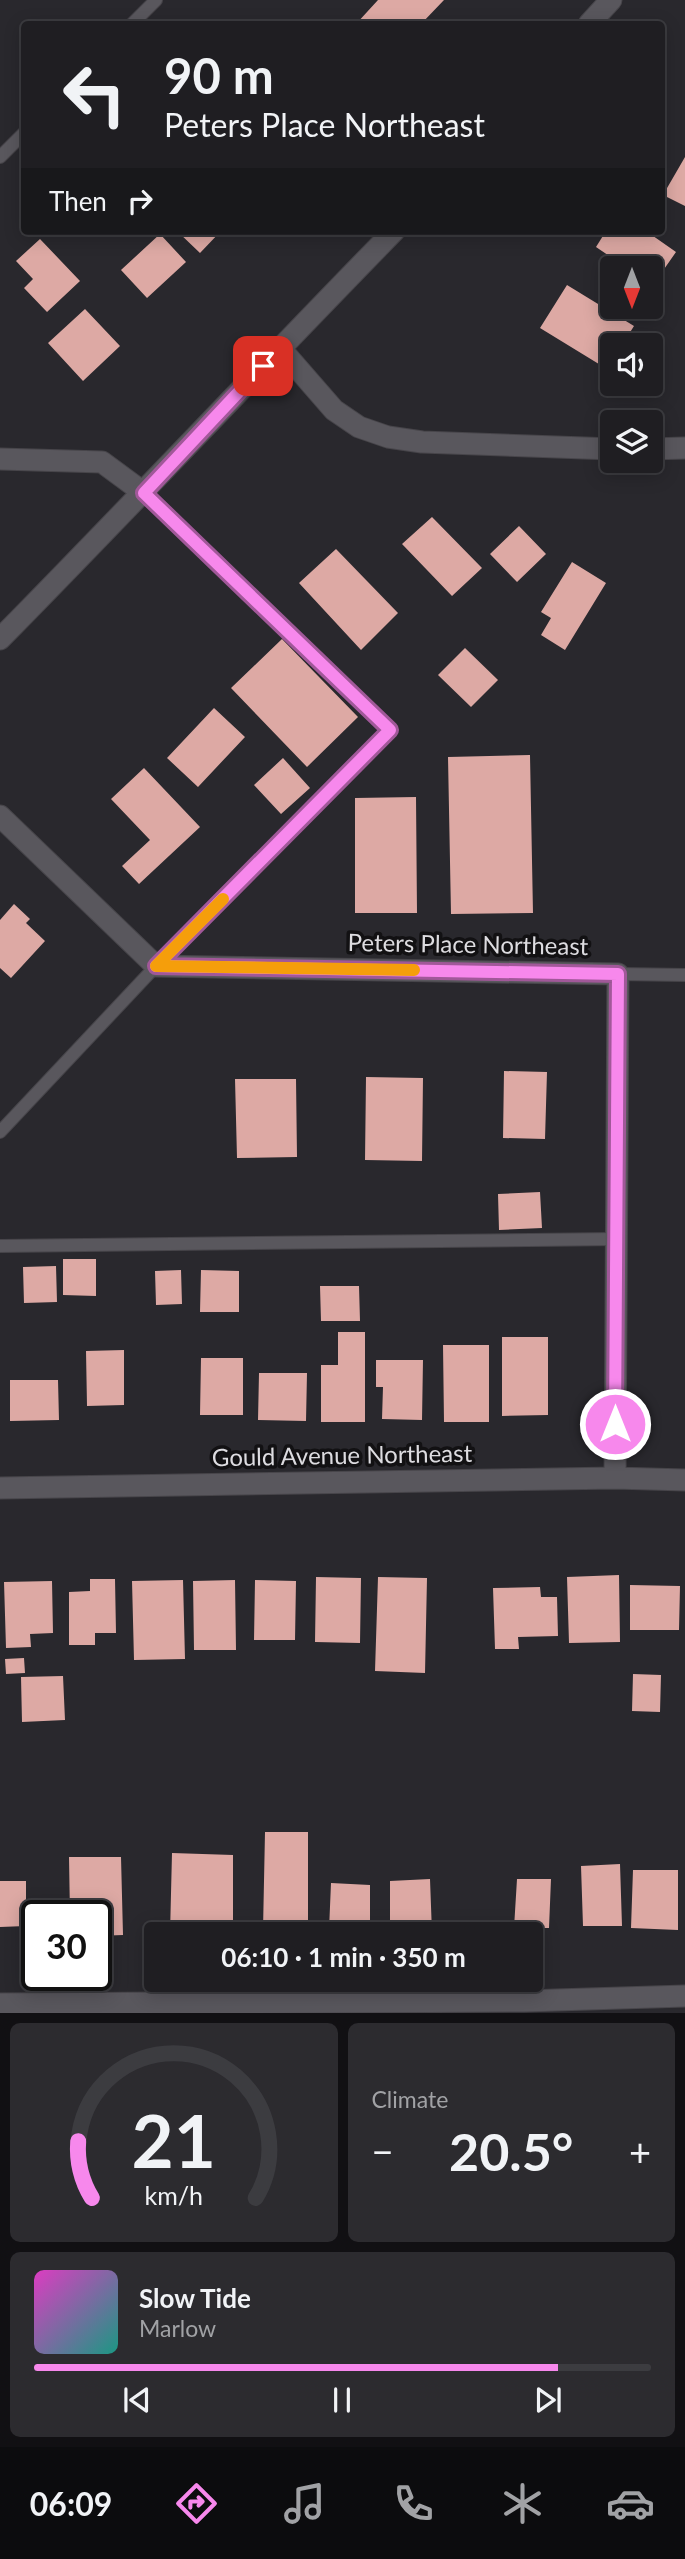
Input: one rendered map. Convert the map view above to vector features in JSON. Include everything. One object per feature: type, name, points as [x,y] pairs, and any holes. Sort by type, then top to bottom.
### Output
[{"type":"street","points":[[592,21],[611,0]]},
{"type":"street","points":[[0,639],[144,493],[390,235]]},
{"type":"street","points":[[280,348],[334,410],[359,427],[388,437],[422,442],[600,449]]},
{"type":"street","points":[[663,449],[685,448]]},
{"type":"street","points":[[0,459],[102,462],[144,493]]},
{"type":"street","points":[[0,817],[156,966]]},
{"type":"street","name":"Peters Place Northeast","points":[[156,966],[618,974],[615,1478]]},
{"type":"street","name":"Gould Avenue Northeast","points":[[0,1488],[615,1478],[685,1480]]},
{"type":"street","points":[[0,2004],[524,2007],[685,1996]]},
{"type":"lane","points":[[135,21],[156,0]]},
{"type":"lane","points":[[0,157],[21,136]]},
{"type":"lane","points":[[0,1132],[156,966],[390,730],[144,493]]},
{"type":"lane","points":[[618,974],[685,975]]},
{"type":"lane","points":[[0,1246],[617,1239]]},
{"type":"building","points":[[378,0],[444,0],[424,21],[359,21]]},
{"type":"building","points":[[685,157],[685,206],[665,196]]},
{"type":"building","points":[[159,235],[186,262],[147,298],[121,270]]},
{"type":"building","points":[[181,235],[217,235],[200,253]]},
{"type":"building","points":[[604,235],[652,235],[676,252],[663,271],[663,256],[609,256],[596,247]]},
{"type":"building","points":[[40,239],[80,281],[47,312],[24,288],[33,279],[16,261]]},
{"type":"building","points":[[567,285],[600,305],[600,319],[623,319],[634,326],[630,333],[600,333],[600,365],[540,328]]},
{"type":"building","points":[[85,309],[120,346],[83,381],[48,343]]},
{"type":"building","points":[[432,517],[482,568],[452,596],[402,544]]},
{"type":"building","points":[[519,526],[546,554],[517,582],[490,554]]},
{"type":"building","points":[[336,549],[398,613],[361,650],[299,583]]},
{"type":"building","points":[[572,562],[606,583],[565,650],[541,635],[551,618],[541,612]]},
{"type":"building","points":[[282,639],[358,717],[307,767],[231,688]]},
{"type":"building","points":[[465,648],[498,680],[471,707],[438,675]]},
{"type":"building","points":[[214,708],[245,737],[198,787],[167,758]]},
{"type":"building","points":[[530,755],[533,913],[451,914],[448,757]]},
{"type":"building","points":[[283,758],[310,788],[281,814],[254,785]]},
{"type":"building","points":[[144,768],[200,827],[139,884],[122,866],[150,840],[111,799]]},
{"type":"building","points":[[416,797],[417,913],[355,913],[355,798]]},
{"type":"building","points":[[14,904],[30,919],[26,923],[45,941],[11,978],[0,968],[0,920]]},
{"type":"building","points":[[504,1071],[547,1072],[545,1139],[503,1138]]},
{"type":"building","points":[[366,1077],[423,1078],[422,1161],[365,1160]]},
{"type":"building","points":[[235,1079],[296,1079],[297,1157],[237,1158]]},
{"type":"building","points":[[540,1192],[542,1228],[499,1230],[498,1194]]},
{"type":"building","points":[[63,1259],[96,1259],[96,1296],[63,1295]]},
{"type":"building","points":[[56,1266],[57,1302],[24,1303],[23,1267]]},
{"type":"building","points":[[181,1270],[182,1304],[156,1305],[155,1271]]},
{"type":"building","points":[[201,1270],[239,1271],[239,1312],[200,1312]]},
{"type":"building","points":[[320,1286],[359,1286],[360,1321],[321,1321]]},
{"type":"building","points":[[338,1332],[365,1332],[365,1422],[321,1422],[321,1365],[338,1365]]},
{"type":"building","points":[[502,1337],[548,1337],[548,1415],[502,1416]]},
{"type":"building","points":[[443,1345],[489,1345],[489,1422],[444,1422]]},
{"type":"building","points":[[124,1350],[124,1405],[87,1406],[86,1351]]},
{"type":"building","points":[[201,1358],[243,1358],[243,1415],[200,1415]]},
{"type":"building","points":[[376,1360],[423,1360],[422,1420],[382,1419],[383,1387],[376,1387]]},
{"type":"building","points":[[259,1373],[307,1373],[306,1421],[258,1420]]},
{"type":"building","points":[[10,1380],[58,1380],[59,1420],[10,1421]]},
{"type":"building","points":[[619,1575],[620,1642],[569,1643],[567,1577]]},
{"type":"building","points":[[316,1577],[361,1578],[360,1643],[315,1642]]},
{"type":"building","points":[[378,1577],[427,1578],[425,1673],[375,1671]]},
{"type":"building","points":[[90,1579],[115,1579],[116,1633],[95,1633],[95,1645],[69,1645],[69,1592],[90,1591]]},
{"type":"building","points":[[183,1580],[185,1659],[134,1660],[132,1581]]},
{"type":"building","points":[[235,1580],[236,1650],[194,1650],[193,1581]]},
{"type":"building","points":[[255,1580],[296,1581],[295,1640],[254,1640]]},
{"type":"building","points":[[52,1581],[53,1633],[30,1634],[31,1647],[6,1648],[4,1582]]},
{"type":"building","points":[[630,1585],[680,1586],[679,1630],[630,1630]]},
{"type":"building","points":[[540,1587],[541,1597],[557,1597],[558,1636],[518,1637],[519,1649],[495,1649],[493,1588]]},
{"type":"building","points":[[24,1658],[25,1673],[6,1674],[5,1659]]},
{"type":"building","points":[[633,1674],[661,1675],[660,1712],[632,1711]]},
{"type":"building","points":[[63,1676],[65,1720],[22,1722],[21,1677]]},
{"type":"building","points":[[265,1832],[308,1832],[308,1922],[263,1922]]},
{"type":"building","points":[[172,1853],[233,1855],[233,1922],[170,1922]]},
{"type":"building","points":[[69,1857],[121,1857],[123,1935],[112,1935],[112,1900],[70,1900]]},
{"type":"building","points":[[620,1864],[622,1926],[583,1926],[581,1866]]},
{"type":"building","points":[[633,1870],[678,1870],[678,1930],[631,1928]]},
{"type":"building","points":[[430,1879],[432,1922],[390,1922],[390,1881]]},
{"type":"building","points":[[517,1879],[551,1879],[549,1928],[543,1928],[543,1922],[514,1922]]},
{"type":"building","points":[[0,1881],[26,1881],[26,1900],[21,1900],[21,1926],[0,1927]]},
{"type":"building","points":[[331,1883],[370,1885],[370,1922],[329,1922]]},
{"type":"slow traffic","points":[[223,899],[156,966],[414,970]]},
{"type":"route","points":[[263,366],[144,493],[390,730],[156,966],[618,974],[615,1424]]}]
